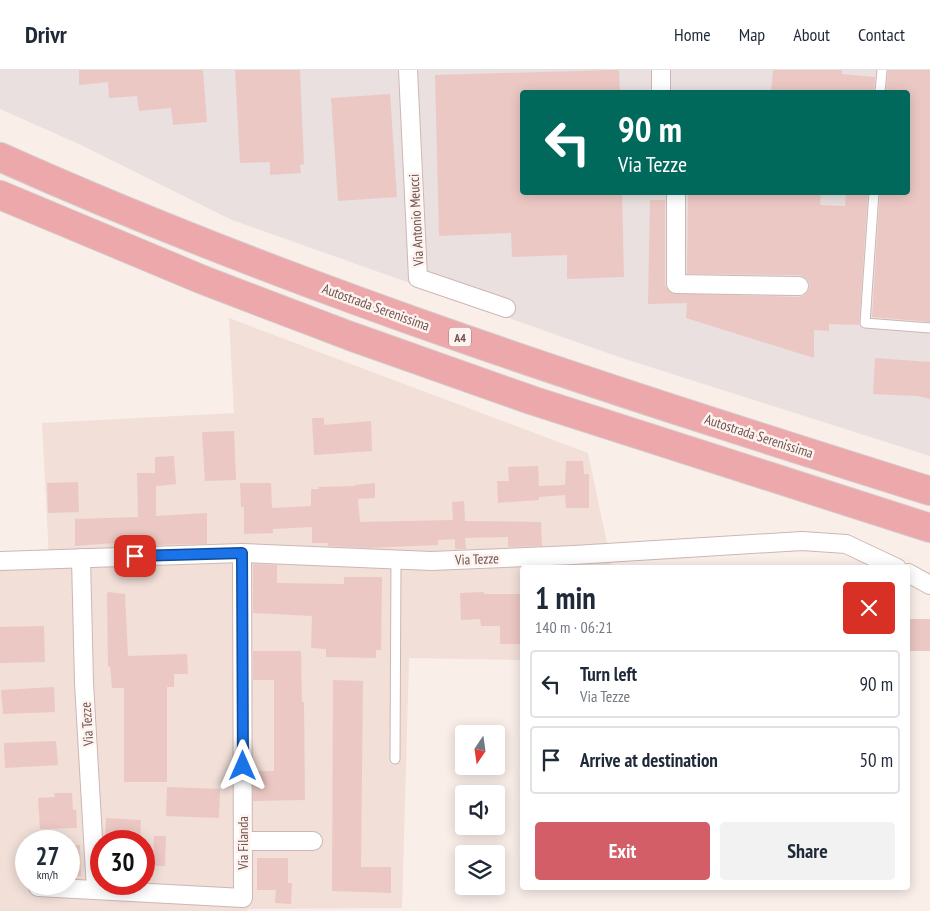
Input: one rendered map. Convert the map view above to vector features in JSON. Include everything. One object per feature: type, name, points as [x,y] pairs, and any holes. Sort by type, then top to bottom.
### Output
[{"type":"highway","name":"Autostrada Serenissima","points":[[0,157],[215,246],[367,304],[538,365],[930,491]]},
{"type":"highway","points":[[0,195],[203,280],[350,336],[531,400],[930,528]]},
{"type":"street","name":"Via Antonio Meucci","points":[[408,70],[418,278],[506,308]]},
{"type":"street","points":[[661,70],[661,90]]},
{"type":"street","points":[[676,195],[676,284],[799,286]]},
{"type":"street","name":"Via Tezze","points":[[0,561],[242,553],[431,561],[574,555],[802,541],[846,544],[891,565]]},
{"type":"street","name":"Via Filanda","points":[[155,893],[243,898],[242,553]]},
{"type":"street","name":"Via Tezze","points":[[81,558],[84,683],[93,830]]},
{"type":"street","points":[[910,574],[930,585]]},
{"type":"street","points":[[243,842],[313,841]]},
{"type":"lane","points":[[880,90],[882,70]]},
{"type":"lane","points":[[874,195],[865,323],[930,328]]},
{"type":"lane","points":[[394,759],[396,559]]},
{"type":"shaded area","points":[[0,70],[930,70],[930,456],[619,357],[232,220],[81,145],[0,109]]},
{"type":"shaded area","points":[[229,318],[588,453],[612,565],[520,565],[520,660],[409,658],[402,908],[248,909],[247,911],[0,911],[0,563],[49,559],[42,423],[234,413]]},
{"type":"building","points":[[79,70],[203,70],[207,122],[173,125],[171,108],[139,111],[137,96],[109,98],[108,82],[79,85]]},
{"type":"building","points":[[235,70],[300,70],[304,164],[300,165],[301,173],[270,175],[270,162],[240,163]]},
{"type":"building","points":[[619,70],[620,90],[520,90],[520,195],[622,195],[624,277],[567,279],[567,255],[512,257],[511,233],[439,236],[435,75]]},
{"type":"building","points":[[773,70],[842,70],[842,74],[875,77],[874,90],[771,90]]},
{"type":"building","points":[[888,70],[930,70],[930,322],[872,317],[880,195],[910,195],[910,90],[886,90]]},
{"type":"building","points":[[390,94],[397,197],[338,201],[331,98]]},
{"type":"building","points":[[688,195],[821,195],[820,205],[845,206],[846,195],[868,195],[859,325],[829,324],[829,331],[814,330],[814,358],[686,318],[687,303],[648,304],[650,200],[665,200],[665,286],[671,293],[799,297],[805,295],[810,286],[808,280],[799,275],[687,274]]},
{"type":"building","points":[[875,358],[930,362],[930,399],[918,396],[873,394]]},
{"type":"building","points":[[312,418],[324,418],[324,425],[371,421],[372,451],[314,455]]},
{"type":"building","points":[[234,431],[236,480],[205,481],[202,432]]},
{"type":"building","points":[[174,456],[176,484],[156,486],[156,516],[207,513],[207,544],[154,545],[154,540],[75,546],[75,519],[138,517],[137,473],[155,473],[155,457]]},
{"type":"building","points":[[566,461],[583,461],[584,474],[589,474],[589,508],[566,508],[565,495],[539,497],[539,500],[498,503],[497,481],[509,481],[508,467],[538,466],[539,486],[565,485],[565,487]]},
{"type":"building","points":[[78,482],[79,512],[48,513],[47,483]]},
{"type":"building","points":[[240,483],[271,483],[272,508],[311,506],[311,489],[319,489],[318,487],[355,486],[375,483],[375,498],[358,499],[360,522],[453,520],[452,502],[464,501],[465,521],[541,522],[542,546],[508,547],[508,537],[465,538],[466,549],[455,549],[455,539],[438,540],[438,545],[368,548],[328,546],[328,543],[312,543],[312,527],[273,529],[273,533],[244,534],[244,507],[241,507]]},
{"type":"building","points":[[253,564],[277,565],[277,583],[344,584],[344,577],[382,577],[381,650],[376,650],[376,658],[326,657],[326,649],[311,648],[312,616],[253,613]]},
{"type":"building","points":[[108,592],[125,594],[128,656],[187,654],[188,674],[174,674],[174,687],[167,687],[167,782],[124,782],[124,688],[112,688],[110,666],[108,667]]},
{"type":"building","points":[[460,593],[520,594],[520,644],[500,644],[500,626],[481,626],[480,619],[461,620]]},
{"type":"building","points":[[910,619],[930,619],[930,651],[910,651]]},
{"type":"building","points":[[44,626],[45,662],[0,663],[0,627]]},
{"type":"building","points":[[253,651],[301,651],[302,702],[304,702],[305,800],[253,801],[253,771],[274,771],[274,680],[253,680]]},
{"type":"building","points":[[333,680],[363,681],[361,867],[391,867],[391,893],[332,891]]},
{"type":"building","points":[[54,687],[55,712],[3,714],[1,690]]},
{"type":"building","points":[[56,741],[58,765],[5,768],[4,743]]},
{"type":"building","points":[[167,787],[220,789],[219,818],[166,816]]},
{"type":"building","points":[[54,793],[72,793],[73,810],[76,810],[77,828],[40,829],[38,798],[55,797]]},
{"type":"building","points":[[106,818],[141,820],[141,830],[105,830]]},
{"type":"building","points":[[155,836],[166,836],[165,866],[155,866]]},
{"type":"building","points":[[257,858],[288,858],[288,883],[292,883],[291,904],[275,903],[276,890],[257,890]]},
{"type":"route","points":[[135,556],[242,553],[243,766]]}]
